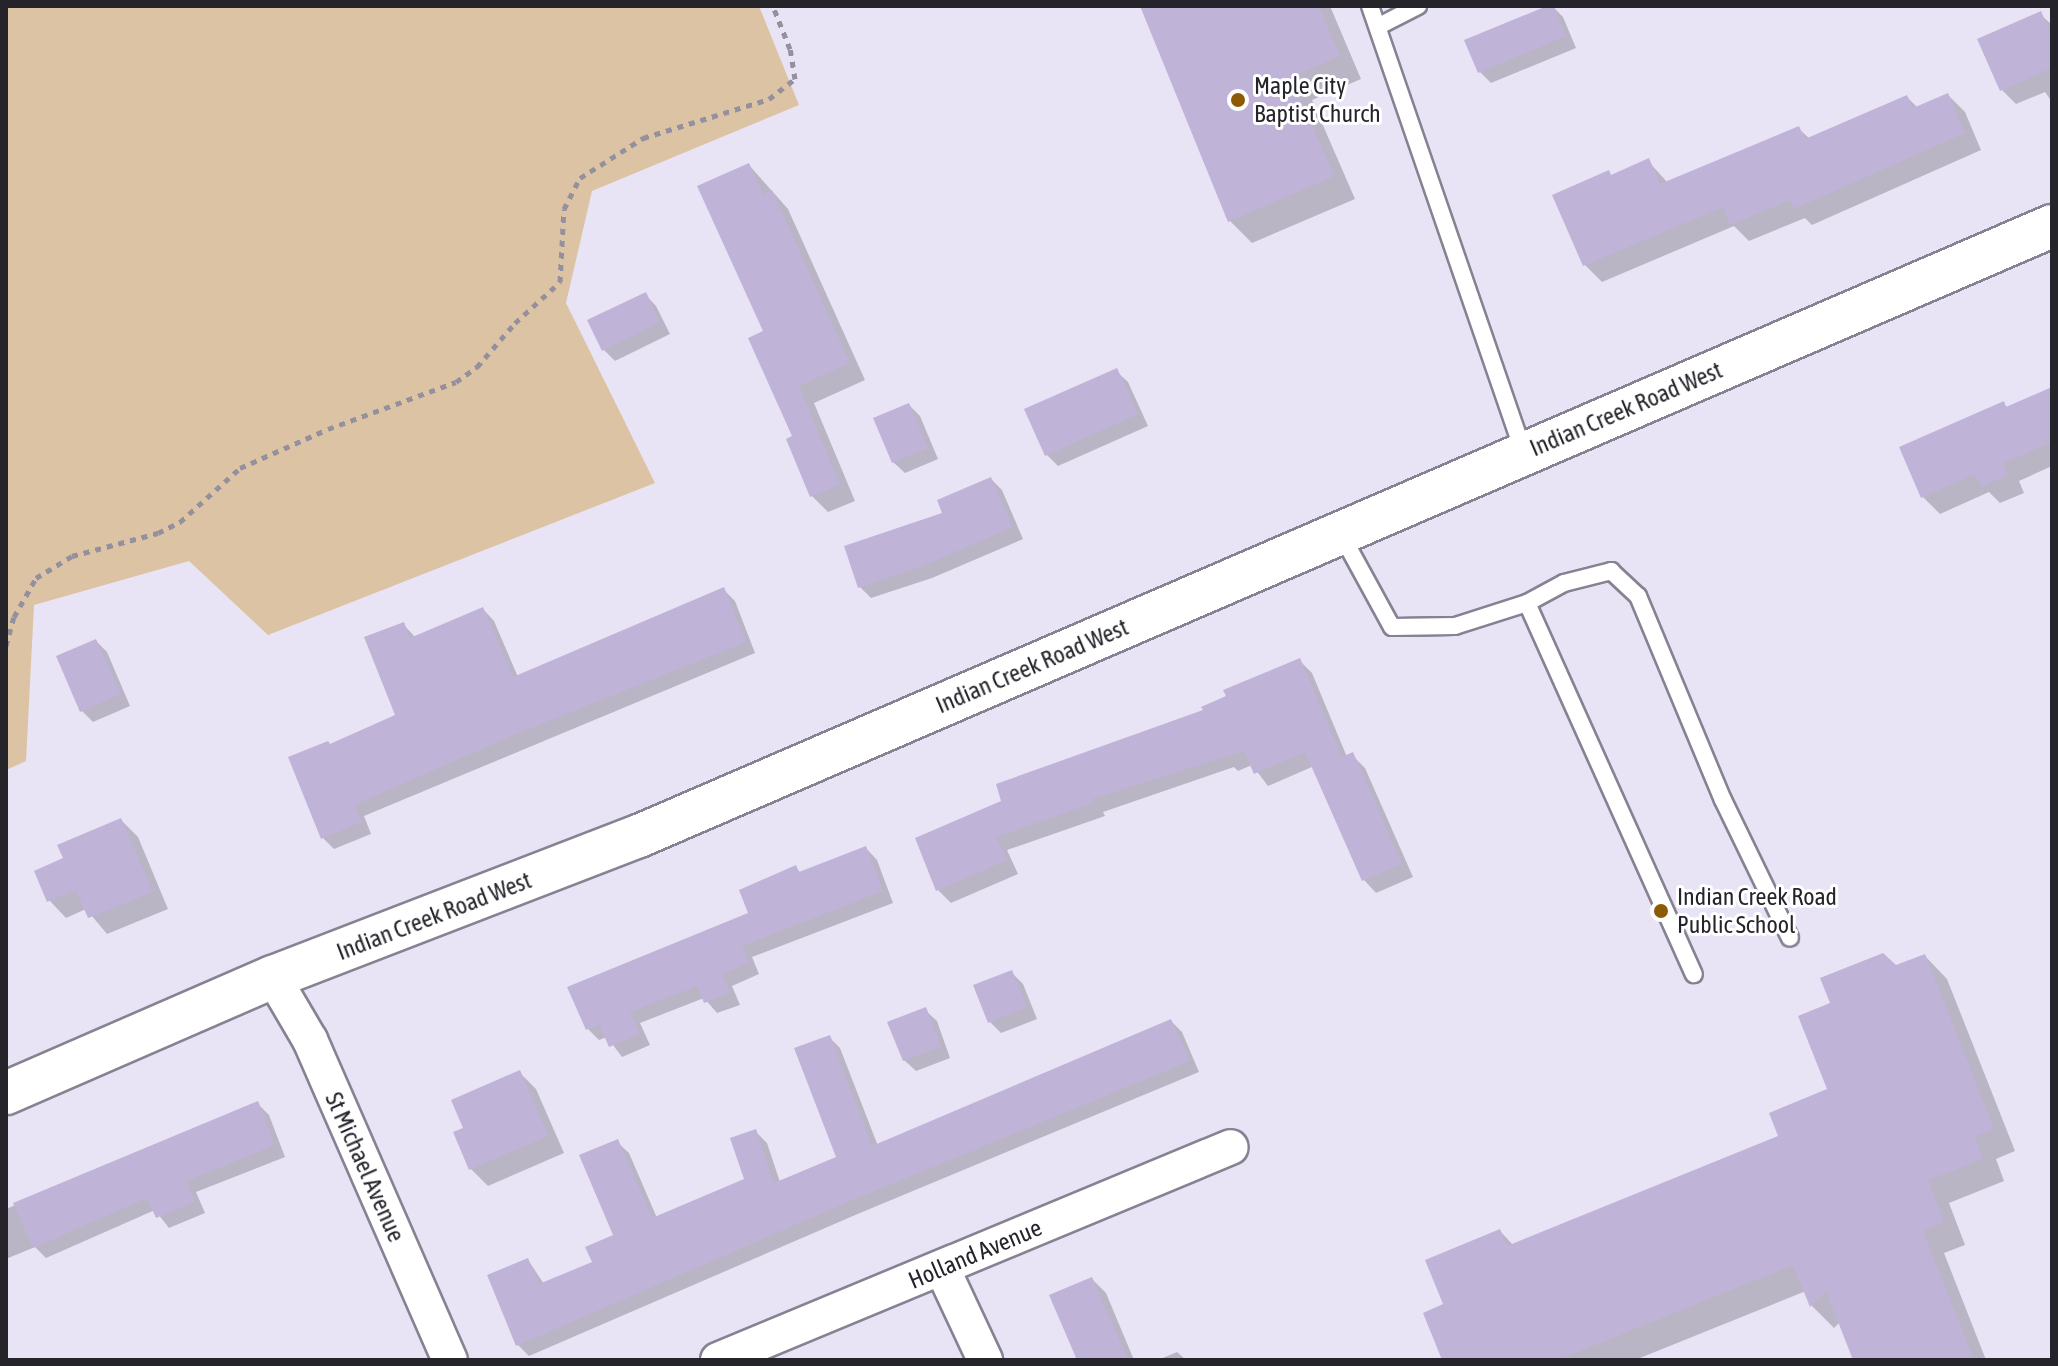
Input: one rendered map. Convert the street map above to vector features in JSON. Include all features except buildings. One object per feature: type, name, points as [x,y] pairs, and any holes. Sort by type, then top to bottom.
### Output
[{"type":"street","name":"Indian Creek Road West","points":[[6,1093],[273,977],[639,836],[2052,226]]},
{"type":"street","name":"St Michael Avenue","points":[[273,977],[310,1040],[450,1360]]},
{"type":"street","name":"Holland Avenue","points":[[718,1360],[1231,1147]]},
{"type":"street","points":[[942,1268],[985,1360]]},
{"type":"lane","points":[[1370,6],[1524,452]]},
{"type":"lane","points":[[1379,26],[1418,6]]},
{"type":"lane","points":[[1340,533],[1392,627],[1455,626],[1527,603],[1564,583],[1611,571],[1638,596],[1723,800],[1790,938]]},
{"type":"lane","points":[[1527,603],[1694,974]]},
{"type":"path","points":[[6,646],[14,617],[36,578],[72,556],[158,533],[180,522],[240,468],[328,429],[456,382],[477,367],[515,323],[560,282],[564,209],[580,178],[643,138],[769,99],[795,79],[790,49],[773,6]]},
{"type":"shaded area","points":[[6,6],[759,6],[799,105],[592,191],[566,303],[655,483],[268,635],[189,561],[34,605],[26,761],[6,770]]},
{"type":"place","name":"Maple City Baptist Church","points":[[1238,100]]},
{"type":"place","name":"Indian Creek Road Public School","points":[[1661,911]]}]
